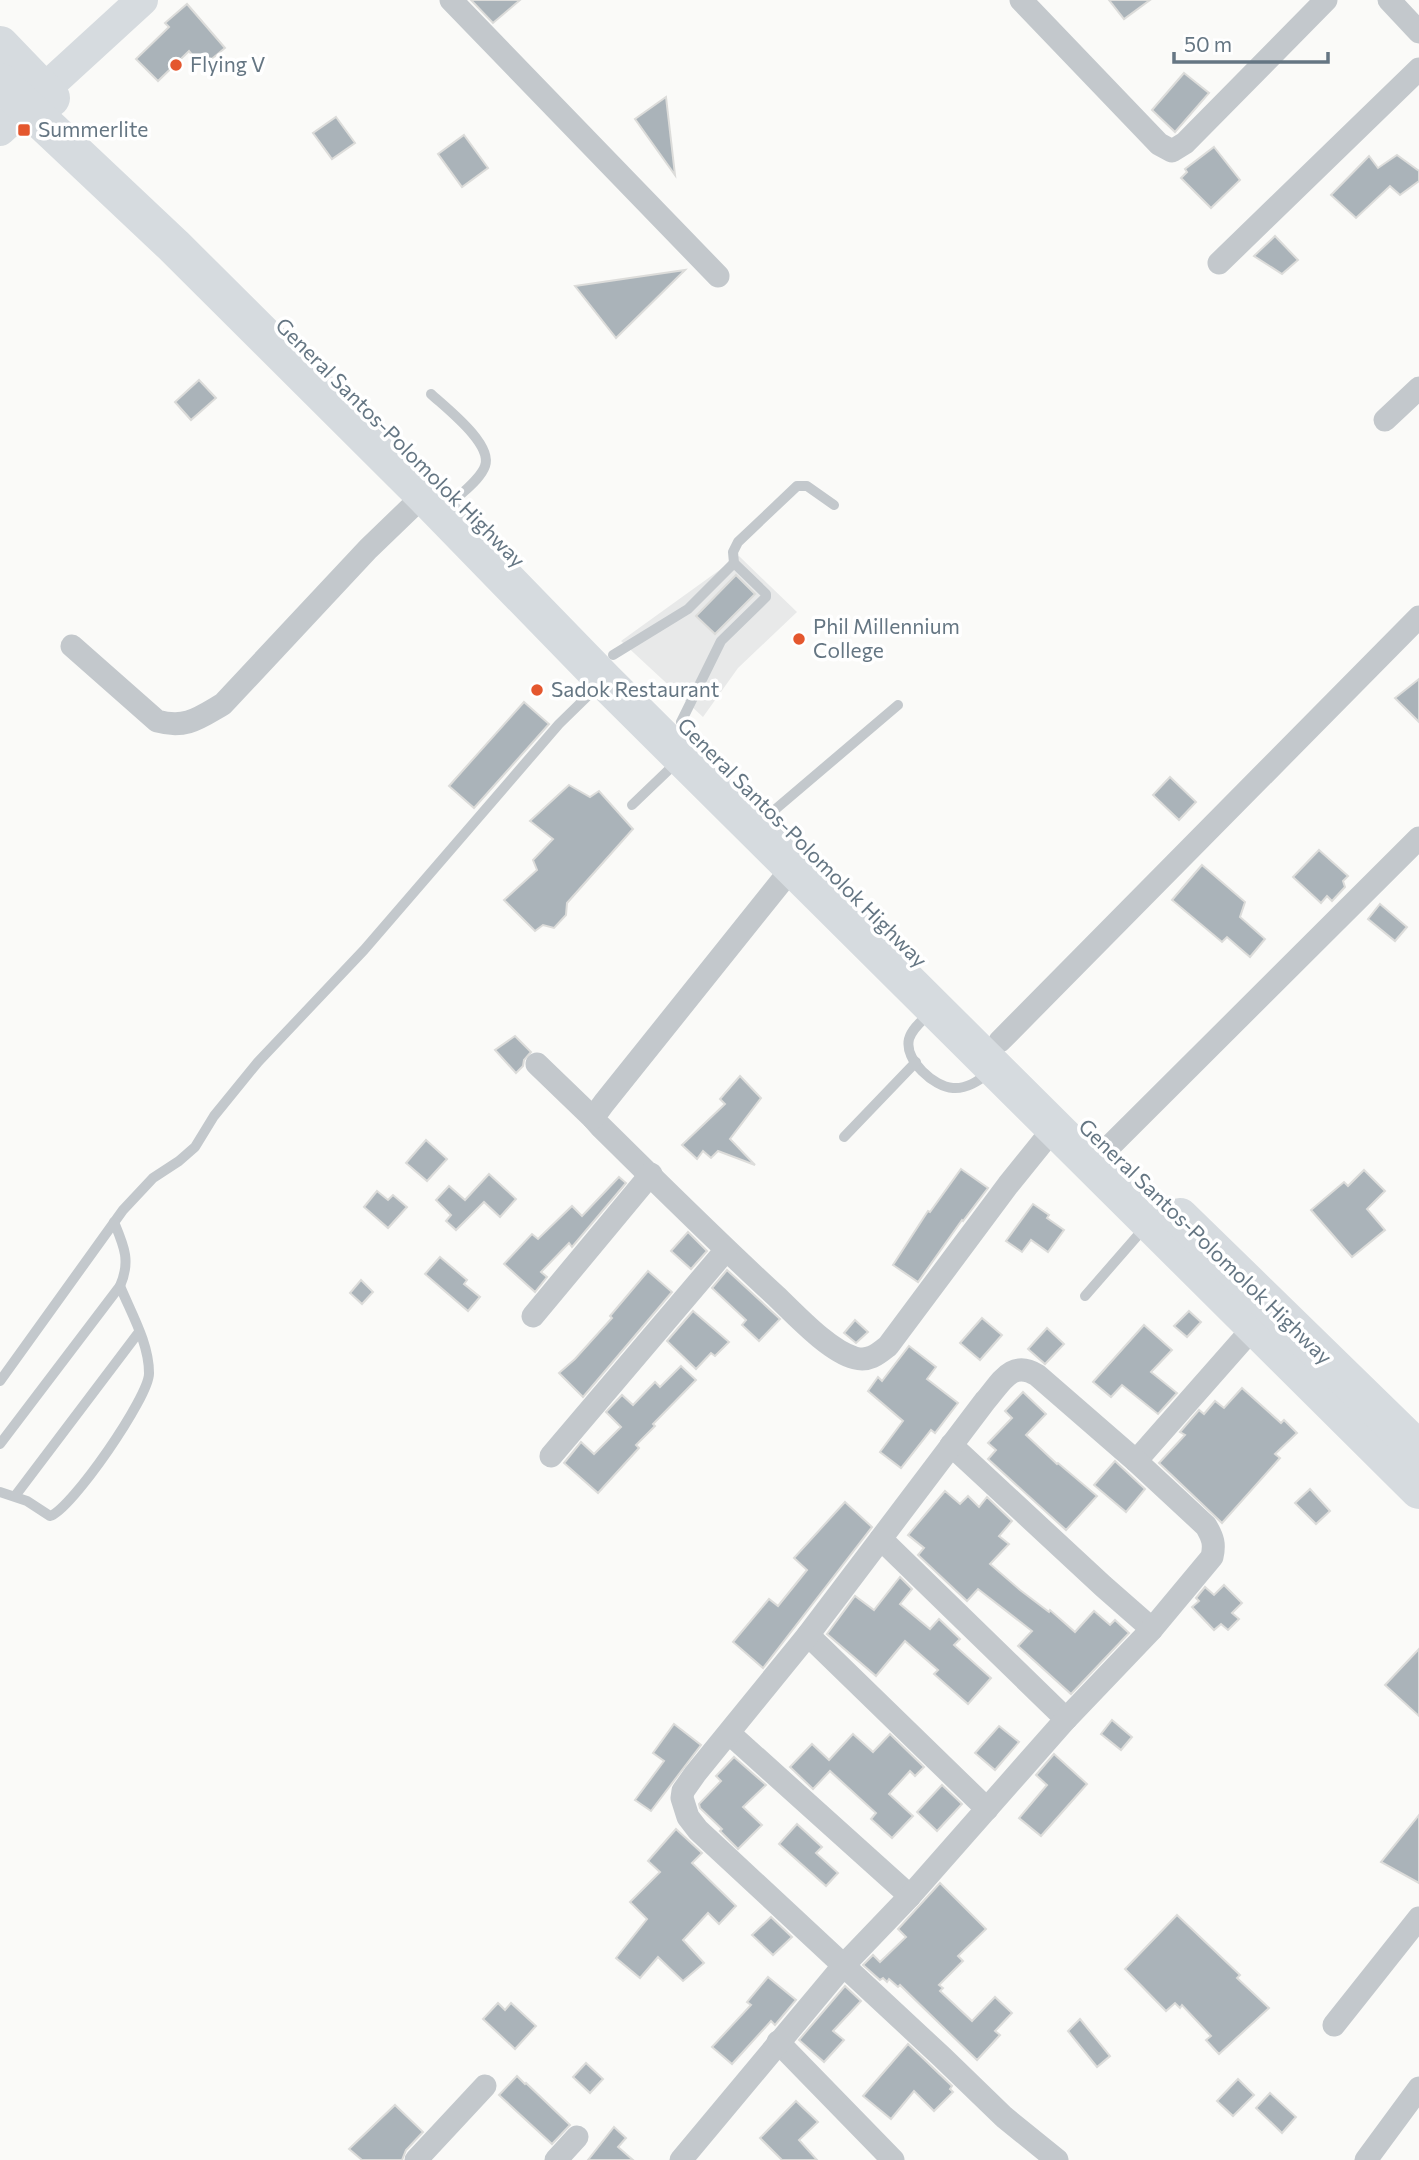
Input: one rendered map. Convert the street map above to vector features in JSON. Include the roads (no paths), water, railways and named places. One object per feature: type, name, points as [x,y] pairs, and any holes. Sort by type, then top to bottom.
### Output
[{"type":"highway","points":[[13,85],[174,246],[440,497],[682,740],[793,867],[935,1008],[998,1055],[1054,1128],[1419,1490]]},
{"type":"highway","name":"General Santos-Polomolok Highway","points":[[682,740],[771,813],[998,1055],[1108,1149],[1225,1258],[1419,1450]]},
{"type":"main road","points":[[13,85],[142,0]]},
{"type":"street","points":[[451,0],[718,276]]},
{"type":"street","points":[[1034,4],[1159,144],[1172,151],[1185,143],[1326,0]]},
{"type":"street","points":[[1389,0],[1419,32]]},
{"type":"street","points":[[1219,263],[1419,69]]},
{"type":"street","points":[[1385,420],[1419,388]]},
{"type":"street","points":[[72,646],[158,721],[174,725],[196,720],[223,704],[368,549],[440,497]]},
{"type":"street","points":[[998,1055],[1419,617]]},
{"type":"street","points":[[1108,1149],[1419,838]]},
{"type":"street","points":[[593,1118],[793,867]]},
{"type":"street","points":[[537,1065],[726,1250],[818,1335],[851,1357],[869,1359],[888,1346],[1007,1185],[1054,1128]]},
{"type":"street","points":[[533,1316],[651,1174]]},
{"type":"street","points":[[551,1455],[726,1250]]},
{"type":"street","points":[[1136,1461],[1254,1327]]},
{"type":"street","points":[[683,2158],[843,1966],[910,1896],[1066,1719],[1152,1629],[1212,1557],[1213,1538],[1206,1526],[1037,1375],[1022,1368],[1006,1377],[951,1445],[808,1635],[683,1791],[683,1806],[688,1817],[711,1843],[843,1966],[943,2057],[1004,2117],[1057,2160]]},
{"type":"street","points":[[951,1445],[1152,1629]]},
{"type":"street","points":[[880,1539],[1066,1719]]},
{"type":"street","points":[[808,1635],[987,1809]]},
{"type":"street","points":[[730,1734],[910,1896]]},
{"type":"street","points":[[1334,2025],[1419,1918]]},
{"type":"street","points":[[779,2042],[893,2160]]},
{"type":"street","points":[[416,2160],[485,2086]]},
{"type":"street","points":[[1366,2160],[1419,2088]]},
{"type":"street","points":[[556,2160],[577,2137]]},
{"type":"lane","points":[[431,394],[479,440],[486,457],[480,475],[440,497]]},
{"type":"lane","points":[[632,805],[682,740],[721,641],[738,617],[765,599],[766,594],[734,563],[733,552],[738,542],[797,486],[807,486],[834,505]]},
{"type":"lane","points":[[0,1381],[114,1222],[153,1178],[195,1147],[214,1116],[258,1062],[364,950],[609,667],[712,592],[734,563]]},
{"type":"lane","points":[[771,813],[898,705]]},
{"type":"lane","points":[[935,1008],[913,1031],[909,1047],[916,1062],[937,1083],[954,1088],[966,1087],[976,1082],[998,1055]]},
{"type":"lane","points":[[844,1137],[916,1062]]},
{"type":"lane","points":[[0,1444],[120,1286],[127,1271],[126,1257],[114,1222]]},
{"type":"lane","points":[[1084,1296],[1150,1222]]},
{"type":"lane","points":[[0,1492],[27,1501],[50,1516],[64,1507],[77,1491],[132,1415],[150,1375],[139,1332],[120,1286]]},
{"type":"lane","points":[[15,1496],[139,1332]]},
{"type":"place","name":"Flying V","points":[[176,65]]},
{"type":"place","name":"Summerlite","points":[[24,130]]},
{"type":"place","name":"Phil Millennium College","points":[[799,639]]},
{"type":"place","name":"Sadok Restaurant","points":[[537,690]]}]
